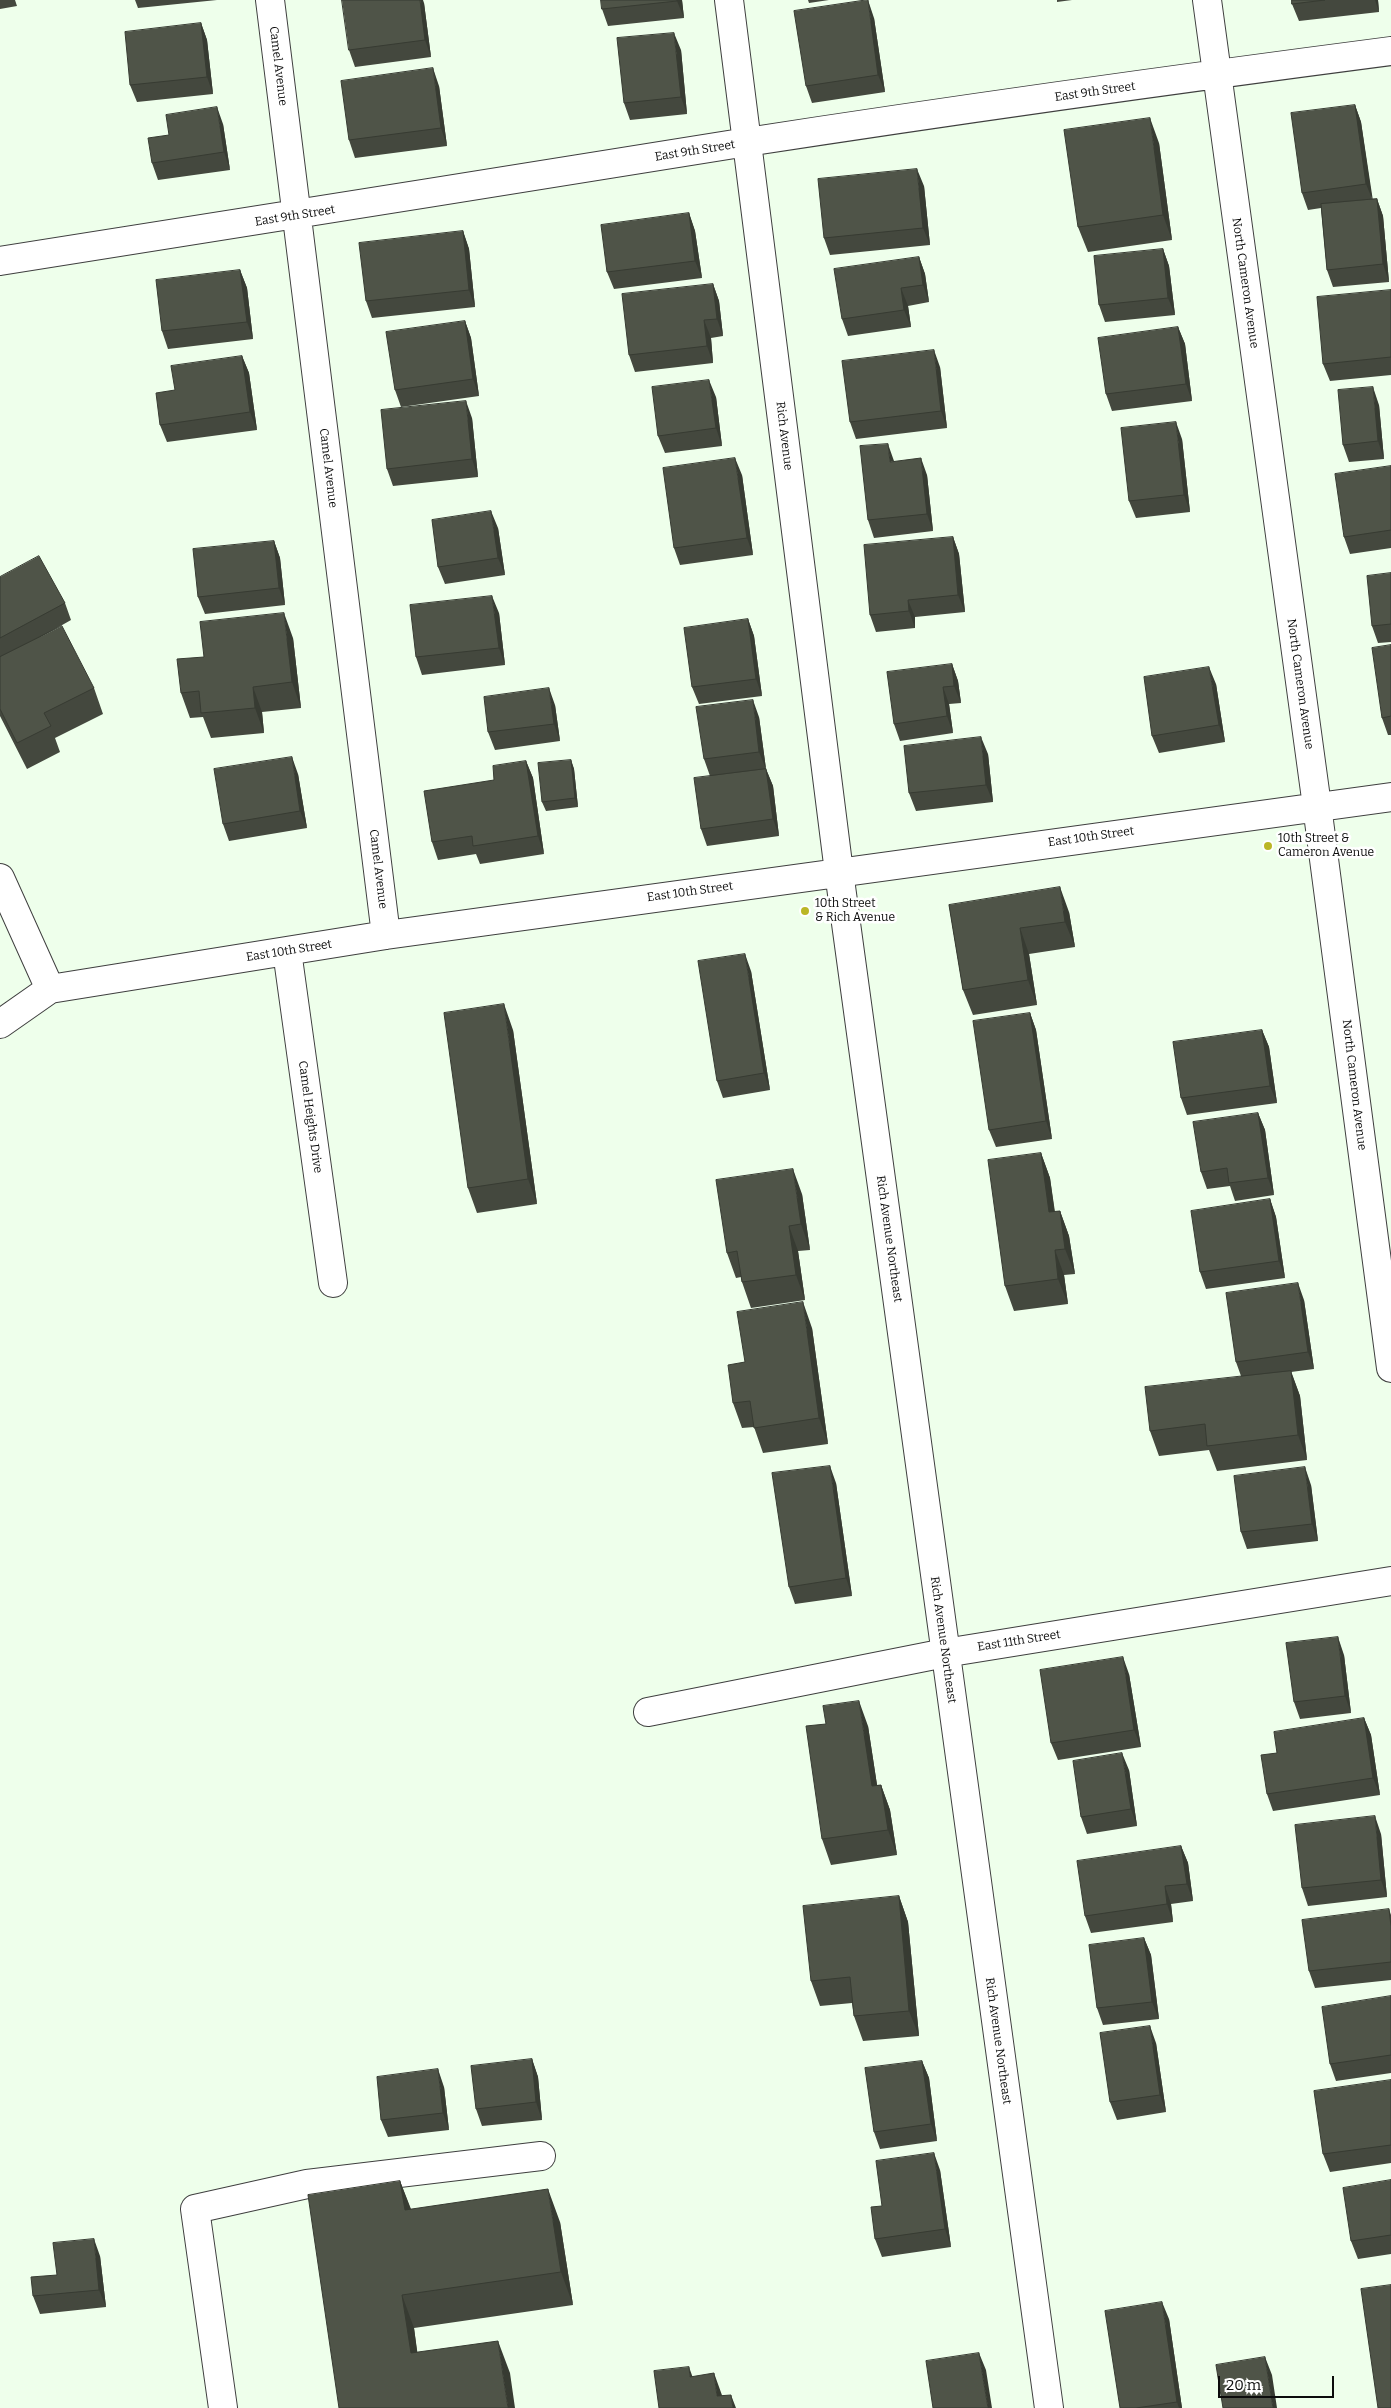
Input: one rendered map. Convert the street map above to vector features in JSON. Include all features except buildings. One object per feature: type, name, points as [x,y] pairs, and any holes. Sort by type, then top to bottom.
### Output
[{"type":"street","name":"Camel Avenue","points":[[270,0],[386,935]]},
{"type":"street","name":"Rich Avenue","points":[[729,0],[838,872]]},
{"type":"street","name":"North Cameron Avenue","points":[[1207,0],[1317,806],[1391,1368]]},
{"type":"street","name":"East 9th Street","points":[[0,261],[296,216],[747,142],[1216,74],[1391,51]]},
{"type":"street","name":"East 10th Street","points":[[0,1024],[50,989],[386,935],[1391,797]]},
{"type":"street","name":"Rich Avenue Northeast","points":[[838,872],[1049,2408]]},
{"type":"street","points":[[0,878],[50,989]]},
{"type":"street","name":"Camel Heights Drive","points":[[287,951],[334,1283]]},
{"type":"street","name":"East 11th Street","points":[[648,1712],[945,1653],[1391,1581]]},
{"type":"street","points":[[223,2408],[195,2209],[307,2184],[541,2156]]},
{"type":"place","name":"10th Street & Cameron Avenue","points":[[1268,846]]},
{"type":"place","name":"10th Street & Rich Avenue","points":[[805,911]]}]
